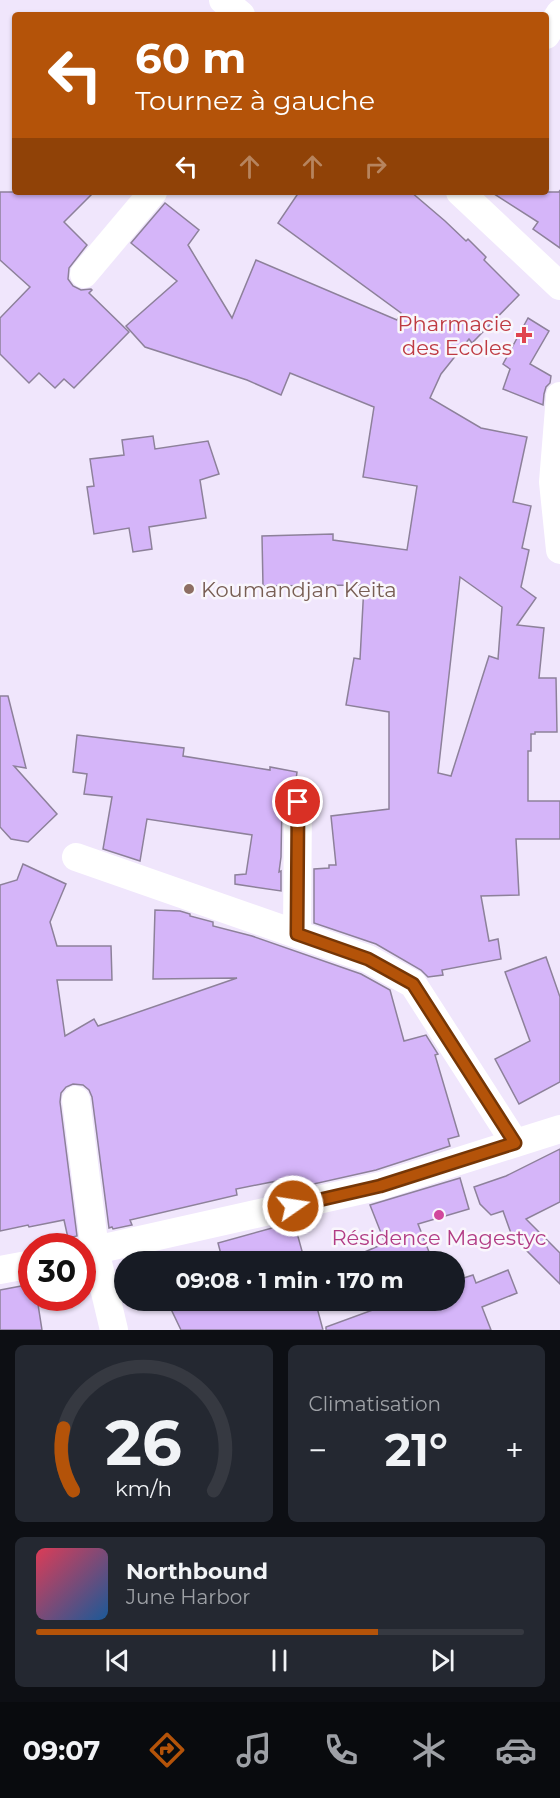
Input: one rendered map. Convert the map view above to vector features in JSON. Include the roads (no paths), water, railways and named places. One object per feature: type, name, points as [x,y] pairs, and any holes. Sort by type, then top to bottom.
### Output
[{"type":"street","points":[[223,0],[237,12]]},
{"type":"street","points":[[549,30],[560,13]]},
{"type":"street","points":[[84,274],[150,195]]},
{"type":"street","points":[[463,195],[560,286]]},
{"type":"street","points":[[560,396],[553,482],[560,550]]},
{"type":"street","points":[[297,934],[298,802]]},
{"type":"street","points":[[76,856],[368,959],[413,984],[515,1143]]},
{"type":"street","points":[[76,1100],[87,1233]]},
{"type":"street","points":[[96,1249],[380,1186],[560,1129]]},
{"type":"street","points":[[0,1270],[18,1267]]},
{"type":"street","points":[[96,1273],[114,1330]]},
{"type":"place","name":"Pharmacie des Ecoles","points":[[524,335]]},
{"type":"place","name":"Koumandjan Keita","points":[[189,589]]},
{"type":"place","name":"Résidence Magestyc","points":[[439,1215]]}]
